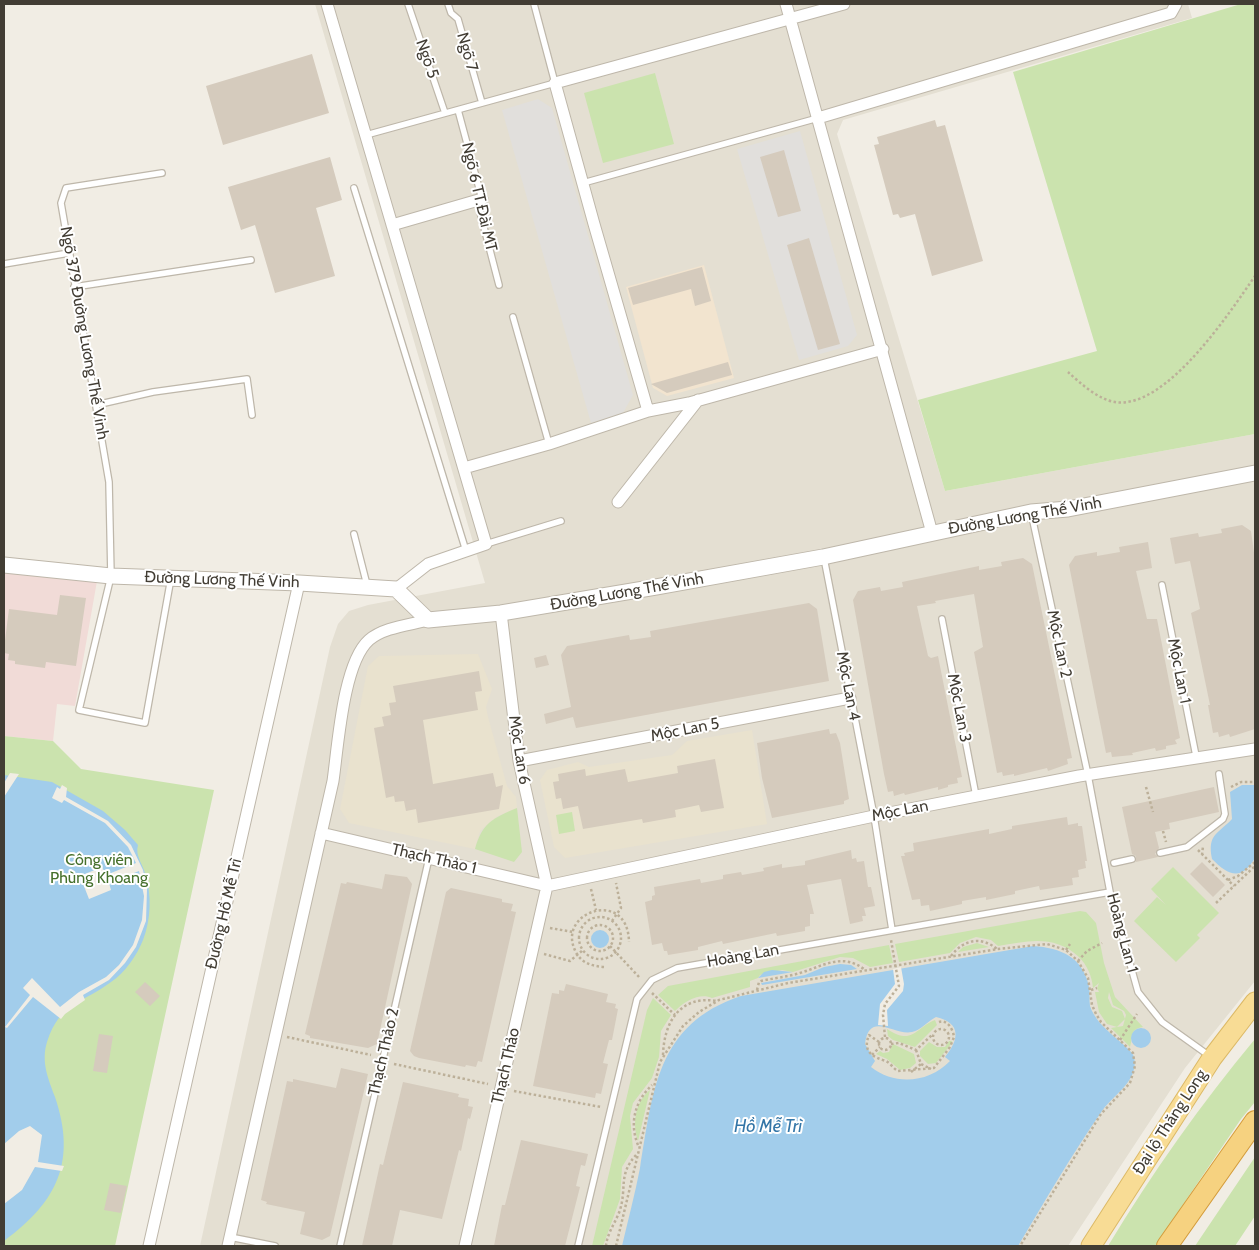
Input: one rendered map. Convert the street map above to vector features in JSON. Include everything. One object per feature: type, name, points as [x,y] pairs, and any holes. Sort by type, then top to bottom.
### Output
[{"type":"highway","points":[[1167,1246],[1255,1121]]},
{"type":"main road","name":"Đại lộ Thăng Long","points":[[1091,1246],[1212,1058],[1255,1002]]},
{"type":"street","points":[[327,4],[486,544],[428,564],[396,589],[428,620]]},
{"type":"street","points":[[786,4],[883,349],[932,533]]},
{"type":"street","points":[[648,411],[555,83],[844,4]]},
{"type":"street","points":[[818,118],[1171,13],[1176,4]]},
{"type":"street","points":[[392,225],[482,199]]},
{"type":"street","points":[[464,468],[548,444],[648,411],[698,400],[883,349]]},
{"type":"street","points":[[618,502],[698,400]]},
{"type":"street","name":"Đường Lương Thế Vinh","points":[[428,620],[501,613],[823,557],[1032,512],[1068,509],[1255,473]]},
{"type":"street","name":"Đường Lương Thế Vinh","points":[[4,565],[111,576],[300,582],[396,589]]},
{"type":"street","name":"Đường Hồ Mễ Trì","points":[[149,1246],[300,582]]},
{"type":"street","name":"Mộc Lan 6","points":[[501,613],[519,761],[548,886]]},
{"type":"street","points":[[229,1242],[321,833],[353,663],[369,640],[387,630],[428,620]]},
{"type":"street","name":"Mộc Lan 5","points":[[519,761],[850,698]]},
{"type":"street","name":"Mộc Lan","points":[[548,886],[976,796],[1196,756],[1255,749]]},
{"type":"street","name":"Thạch Thảo 1","points":[[321,833],[548,886]]},
{"type":"street","name":"Thạch Thảo","points":[[465,1246],[548,886]]},
{"type":"lane","name":"Ngõ 5","points":[[408,4],[445,113]]},
{"type":"lane","name":"Ngõ 7","points":[[448,4],[451,13],[458,19],[482,103]]},
{"type":"lane","points":[[366,135],[555,83],[534,4]]},
{"type":"lane","name":"Ngõ 6 TT.Đài MT","points":[[458,110],[482,199],[480,212],[500,285]]},
{"type":"lane","points":[[583,183],[818,118]]},
{"type":"lane","name":"Ngõ 379 Đường Lương Thế Vinh","points":[[162,173],[66,188],[61,203],[109,482],[111,576],[79,710],[145,723],[171,578]]},
{"type":"lane","points":[[354,188],[466,551]]},
{"type":"lane","points":[[4,264],[69,253]]},
{"type":"lane","points":[[74,287],[251,260]]},
{"type":"lane","points":[[513,317],[548,444]]},
{"type":"lane","points":[[96,405],[154,392],[247,379],[252,415]]},
{"type":"lane","name":"Mộc Lan 2","points":[[1032,512],[1088,775]]},
{"type":"lane","points":[[486,544],[561,521]]},
{"type":"lane","points":[[354,534],[368,588]]},
{"type":"lane","name":"Mộc Lan 4","points":[[823,557],[874,816],[892,930]]},
{"type":"lane","name":"Mộc Lan 1","points":[[1162,585],[1196,756]]},
{"type":"lane","name":"Mộc Lan 3","points":[[942,619],[976,796]]},
{"type":"lane","points":[[1160,853],[1187,847],[1223,819],[1225,814],[1219,774]]},
{"type":"lane","name":"Hoàng Lan 1","points":[[1088,775],[1110,892],[1138,992],[1162,1022],[1212,1058]]},
{"type":"lane","name":"Thạch Thảo 2","points":[[340,1246],[429,858]]},
{"type":"lane","points":[[1114,862],[1132,858]]},
{"type":"lane","name":"Hoàng Lan","points":[[578,1246],[637,999],[652,980],[677,968],[1110,892]]},
{"type":"lane","points":[[229,1242],[275,1246]]},
{"type":"path","points":[[1068,372],[1086,389],[1115,402],[1136,400],[1165,384],[1209,341],[1255,276]]},
{"type":"path","points":[[1146,787],[1152,812]]},
{"type":"path","points":[[1196,848],[1234,886]]},
{"type":"path","points":[[1228,880],[1238,876],[1255,862]]},
{"type":"path","points":[[1216,903],[1255,866]]},
{"type":"path","points":[[612,920],[621,908],[616,882]]},
{"type":"path","points":[[590,886],[596,910]]},
{"type":"path","points":[[604,967],[586,963],[574,948],[573,932],[578,921],[585,914],[596,910],[603,909],[616,914],[626,924],[629,940],[621,940]]},
{"type":"path","points":[[602,925],[604,917]]},
{"type":"path","points":[[604,917],[612,920],[619,929],[621,940],[615,952],[601,959],[591,957],[583,950],[580,943],[579,934],[584,924],[592,918],[604,917]]},
{"type":"path","points":[[584,924],[590,930]]},
{"type":"path","points":[[590,930],[602,925]]},
{"type":"path","points":[[587,942],[594,950],[604,951],[610,946],[613,938],[611,932],[602,925]]},
{"type":"path","points":[[550,928],[573,932]]},
{"type":"path","points":[[611,932],[619,929]]},
{"type":"path","points":[[587,942],[590,930]]},
{"type":"path","points":[[891,940],[899,986],[884,1004],[883,1027],[885,1037],[891,1044]]},
{"type":"path","points":[[950,957],[962,945],[971,941],[989,942],[998,950]]},
{"type":"path","points":[[580,943],[587,942]]},
{"type":"path","points":[[1078,960],[1087,951],[1102,943]]},
{"type":"path","points":[[663,1056],[683,1026],[699,1012],[717,1001],[756,990],[865,970],[998,950],[1047,944],[1066,950],[1078,960],[1088,978],[1092,1004],[1107,1028],[1130,1049],[1135,1059],[1132,1079],[1101,1114],[1020,1246]]},
{"type":"path","points":[[1066,950],[1070,944]]},
{"type":"path","points":[[610,946],[639,977]]},
{"type":"path","points":[[544,954],[570,961],[583,950]]},
{"type":"path","points":[[591,957],[594,950]]},
{"type":"path","points":[[600,966],[601,959]]},
{"type":"path","points":[[756,990],[761,981],[797,974],[838,960],[850,961],[865,970]]},
{"type":"path","points":[[1090,990],[1097,988]]},
{"type":"path","points":[[652,992],[674,1015]]},
{"type":"path","points":[[616,1246],[654,1084],[663,1056],[665,1032],[674,1015],[695,1001],[717,1001]]},
{"type":"path","points":[[1120,1040],[1137,1014]]},
{"type":"path","points":[[880,1047],[879,1042],[868,1035],[867,1044],[872,1055],[878,1060],[888,1062],[898,1071],[911,1072],[931,1069],[937,1066],[954,1041],[954,1032],[951,1027],[946,1022],[939,1020],[943,1029],[947,1032],[949,1040]]},
{"type":"path","points":[[1107,1028],[1110,1025]]},
{"type":"path","points":[[916,1050],[933,1034],[943,1029]]},
{"type":"path","points":[[933,1034],[934,1042],[938,1045],[944,1046],[949,1040]]},
{"type":"path","points":[[282,1036],[371,1055]]},
{"type":"path","points":[[879,1042],[885,1037]]},
{"type":"path","points":[[949,1040],[954,1041]]},
{"type":"path","points":[[880,1047],[887,1050],[891,1044],[899,1043],[916,1050],[921,1064]]},
{"type":"path","points":[[1130,1049],[1134,1045]]},
{"type":"path","points":[[872,1055],[880,1047]]},
{"type":"path","points":[[394,1064],[488,1084]]},
{"type":"path","points":[[911,1072],[921,1064],[926,1064],[931,1069]]},
{"type":"path","points":[[639,1147],[634,1137],[634,1115],[645,1092],[654,1084]]},
{"type":"path","points":[[514,1091],[601,1107]]},
{"type":"path","points":[[606,1246],[620,1209],[623,1176],[628,1164],[637,1153]]},
{"type":"shaded area","points":[[315,4],[1188,4],[1192,18],[843,120],[837,134],[945,491],[1255,434],[1255,981],[1185,1068],[1068,1246],[200,1246],[330,647],[338,624],[349,611],[368,605],[485,583]]},
{"type":"shaded area","points":[[538,99],[552,108],[633,395],[623,413],[591,423],[502,110]]},
{"type":"shaded area","points":[[800,131],[857,335],[848,346],[799,360],[737,149]]},
{"type":"shaded area","points":[[704,265],[734,378],[667,396],[653,388],[626,287]]},
{"type":"shaded area","points":[[4,573],[97,581],[75,706],[57,704],[53,741],[4,736]]},
{"type":"shaded area","points":[[478,654],[492,689],[486,707],[488,717],[507,786],[516,797],[517,808],[498,816],[480,831],[475,849],[349,823],[340,809],[368,666],[379,656]]},
{"type":"shaded area","points":[[752,730],[767,824],[565,858],[554,847],[540,780],[547,770],[578,762],[589,767],[672,755],[687,741]]},
{"type":"green space","points":[[1241,4],[1255,4],[1255,434],[945,491],[918,400],[1097,351],[1013,72]]},
{"type":"green space","points":[[655,73],[674,144],[603,163],[584,93]]},
{"type":"green space","name":"Công viên Phùng Khoang","points":[[4,736],[53,741],[81,769],[214,790],[115,1246],[4,1246]]},
{"type":"green space","points":[[517,808],[522,852],[514,862],[475,849],[481,833],[490,822]]},
{"type":"green space","points":[[572,812],[575,831],[559,834],[556,815]]},
{"type":"green space","points":[[1173,867],[1219,913],[1197,935],[1200,938],[1176,962],[1134,921],[1157,897],[1166,905],[1151,889]]},
{"type":"green space","points":[[1080,911],[1086,912],[1096,923],[1104,963],[1115,997],[1143,1027],[1135,1030],[1132,1034],[1130,1047],[1111,1028],[1117,1027],[1107,1024],[1099,1012],[1095,992],[1099,992],[1097,988],[1099,983],[1093,988],[1087,967],[1082,960],[1070,950],[1060,945],[1050,942],[1030,941],[998,946],[991,940],[976,937],[960,943],[950,953],[899,962],[895,944]],"holes":[[[1109,992],[1113,1005],[1124,1011],[1125,1019],[1122,1011],[1112,1007],[1108,998]],[[1125,1019],[1123,1026],[1117,1027]]]},
{"type":"green space","points":[[977,943],[989,947],[958,952],[963,947]]},
{"type":"green space","points":[[889,945],[893,963],[870,967],[853,958],[840,957],[793,972],[782,970],[760,975],[758,978],[750,981],[750,987],[712,998],[707,996],[697,997],[682,1004],[675,1011],[658,995],[668,986]]},
{"type":"green space","points":[[653,998],[671,1015],[661,1031],[659,1057],[652,1078],[633,1103],[630,1116],[633,1149],[622,1167],[620,1199],[603,1246],[592,1246],[647,1010]]},
{"type":"green space","points":[[935,1020],[937,1025],[915,1047],[893,1040],[888,1036],[887,1029],[896,1034],[908,1036]]},
{"type":"green space","points":[[1255,1039],[1255,1102],[1241,1119],[1155,1246],[1108,1246],[1178,1140],[1215,1088]]},
{"type":"green space","points":[[949,1041],[952,1041],[951,1044],[936,1063],[928,1064],[920,1056],[920,1051],[929,1042],[937,1047],[945,1047]]},
{"type":"green space","points":[[893,1044],[914,1054],[916,1063],[910,1068],[900,1070],[887,1059],[876,1054],[880,1051],[883,1053],[889,1052]]},
{"type":"green space","points":[[650,1090],[638,1141],[635,1128],[636,1114],[641,1101]]},
{"type":"green space","points":[[1255,1157],[1255,1216],[1235,1246],[1195,1246]]},
{"type":"water","points":[[4,775],[52,782],[103,811],[125,830],[138,845],[138,856],[144,869],[149,890],[150,907],[148,924],[143,940],[126,969],[111,982],[65,1011],[52,1029],[45,1049],[45,1063],[61,1120],[64,1141],[63,1161],[58,1179],[49,1195],[37,1211],[4,1241]]},
{"type":"water","points":[[1242,785],[1255,785],[1255,858],[1245,871],[1234,874],[1224,869],[1212,859],[1211,844],[1215,835],[1232,819],[1230,792]]},
{"type":"water","points":[[600,930],[606,933],[609,939],[606,945],[600,948],[594,945],[591,939],[594,933]]},
{"type":"water","name":"Hồ Mễ Trì","points":[[1033,946],[1043,947],[1069,956],[1082,968],[1089,987],[1090,1006],[1094,1014],[1099,1022],[1132,1053],[1135,1066],[1124,1087],[1102,1111],[1091,1127],[1018,1246],[622,1246],[638,1178],[649,1113],[655,1088],[664,1064],[675,1043],[691,1024],[713,1008],[741,996]],"holes":[[[936,1017],[950,1023],[956,1033],[950,1051],[945,1057],[950,1061],[942,1068],[922,1078],[901,1079],[880,1073],[871,1067],[875,1061],[865,1044],[867,1034],[872,1028],[877,1026],[912,1032]]]},
{"type":"water","points":[[840,964],[851,965],[857,969],[762,985],[761,983],[805,975],[824,967]]},
{"type":"water","points":[[772,970],[793,972],[758,978],[764,972]]},
{"type":"water","points":[[1141,1028],[1148,1031],[1151,1038],[1148,1045],[1141,1048],[1134,1045],[1131,1038],[1134,1031]]},
{"type":"pier","points":[[10,773],[19,774],[4,797],[4,783]]},
{"type":"pier","points":[[62,785],[67,788],[66,797],[108,821],[131,845],[143,870],[147,889],[146,921],[136,947],[125,963],[109,980],[83,995],[85,1000],[61,1019],[33,997],[7,1028],[5,1027],[30,995],[23,988],[32,978],[60,1007],[79,992],[106,977],[119,965],[133,945],[142,920],[144,896],[139,871],[109,883],[111,890],[89,899],[80,876],[102,867],[106,875],[136,863],[128,847],[105,823],[64,800],[62,803],[52,798],[57,787],[60,789]]},
{"type":"pier","points":[[901,967],[904,984],[903,991],[887,1010],[888,1026],[878,1025],[880,1004],[895,984],[893,969]]},
{"type":"pier","points":[[30,1126],[42,1135],[38,1162],[64,1166],[62,1171],[35,1167],[22,1190],[4,1204],[4,1144],[19,1131]]},
{"type":"building","points":[[312,54],[329,113],[223,145],[206,86]]},
{"type":"building","points":[[935,120],[937,127],[945,125],[983,261],[932,276],[915,214],[900,218],[898,214],[893,215],[874,145],[879,144],[877,137]]},
{"type":"building","points":[[784,150],[801,211],[778,217],[760,157]]},
{"type":"building","points":[[330,157],[342,200],[316,208],[335,276],[275,293],[255,225],[241,230],[228,187]]},
{"type":"building","points":[[809,238],[840,344],[818,350],[787,245]]},
{"type":"building","points":[[702,267],[711,301],[695,306],[691,289],[633,305],[628,288]]},
{"type":"building","points":[[728,362],[732,375],[667,393],[651,384]]},
{"type":"building","points":[[1242,525],[1251,531],[1255,560],[1255,729],[1230,737],[1229,734],[1219,737],[1218,732],[1213,733],[1208,705],[1210,705],[1191,613],[1200,609],[1190,561],[1175,564],[1170,538],[1198,533],[1199,537],[1222,533],[1221,529]]},
{"type":"building","points":[[1148,542],[1152,568],[1136,571],[1147,619],[1157,619],[1180,738],[1175,740],[1177,744],[1166,746],[1166,749],[1156,751],[1155,748],[1132,753],[1133,755],[1112,757],[1111,752],[1106,753],[1069,565],[1075,556],[1097,552],[1097,556],[1120,552],[1119,547]]},
{"type":"building","points":[[1023,558],[1032,564],[1072,758],[1067,759],[1068,764],[1048,771],[1047,768],[1014,776],[1014,774],[1003,776],[1002,772],[997,773],[974,652],[983,647],[974,594],[935,601],[936,603],[917,606],[928,656],[931,658],[938,656],[962,777],[957,778],[958,783],[938,790],[938,787],[894,796],[893,791],[888,792],[884,774],[853,600],[858,591],[880,587],[881,591],[903,587],[902,582],[979,566],[979,570],[1002,566],[1001,562]]},
{"type":"building","points":[[60,595],[86,598],[76,666],[46,662],[45,668],[15,664],[15,661],[8,660],[9,654],[4,653],[4,648],[9,609],[57,615]]},
{"type":"building","points":[[809,603],[817,609],[829,681],[576,728],[573,717],[546,724],[544,714],[571,707],[561,655],[567,646],[629,635],[630,640],[651,637],[650,631]]},
{"type":"building","points":[[546,655],[549,665],[536,668],[534,658]]},
{"type":"building","points":[[479,671],[482,691],[475,692],[478,710],[423,720],[433,784],[493,773],[496,787],[503,785],[499,809],[418,823],[416,809],[406,811],[404,801],[395,802],[394,796],[386,798],[374,728],[384,726],[382,717],[391,715],[389,703],[396,702],[393,686]]},
{"type":"building","points":[[829,729],[830,734],[836,733],[840,743],[849,799],[844,801],[844,804],[772,818],[762,778],[757,743]]},
{"type":"building","points":[[715,759],[724,808],[701,812],[699,805],[675,810],[676,817],[643,823],[642,819],[583,829],[578,806],[563,809],[561,798],[556,799],[553,782],[559,781],[558,774],[585,769],[586,776],[625,769],[628,782],[678,773],[677,766]]},
{"type":"building","points":[[1214,787],[1219,812],[1169,823],[1170,829],[1155,832],[1159,848],[1155,854],[1158,857],[1136,862],[1136,856],[1132,854],[1122,807]]},
{"type":"building","points":[[1067,817],[1068,825],[1078,823],[1078,826],[1082,826],[1087,861],[1085,861],[1086,868],[1078,870],[1079,877],[1072,878],[1073,885],[1040,890],[1039,886],[1015,891],[1015,894],[986,900],[986,897],[962,901],[962,904],[930,911],[929,905],[921,906],[920,899],[912,900],[901,856],[905,856],[904,853],[914,851],[913,843],[989,829],[989,834],[1012,829],[1012,826]]},
{"type":"building","points":[[851,850],[852,859],[856,858],[857,862],[864,861],[868,887],[871,887],[875,906],[864,908],[866,916],[862,916],[863,921],[850,924],[841,879],[807,885],[814,914],[810,914],[810,926],[805,927],[805,931],[777,936],[776,933],[723,944],[722,941],[698,947],[698,950],[668,955],[667,951],[664,951],[662,943],[652,945],[645,902],[652,900],[652,896],[655,895],[654,887],[700,879],[701,883],[723,879],[723,875],[741,872],[742,875],[764,871],[763,868],[782,864],[782,868],[805,865],[805,861]]},
{"type":"building","points":[[1202,862],[1225,885],[1213,897],[1190,874]]},
{"type":"building","points":[[385,874],[407,877],[412,884],[377,1044],[368,1048],[310,1038],[310,1036],[305,1034],[341,883],[346,884],[347,882],[382,889]]},
{"type":"building","points":[[451,888],[502,899],[502,902],[513,904],[511,911],[516,912],[482,1062],[478,1061],[476,1067],[466,1065],[465,1067],[419,1058],[410,1051],[446,892]]},
{"type":"building","points":[[145,982],[160,996],[150,1006],[135,992]]},
{"type":"building","points":[[566,984],[608,994],[606,1002],[616,1004],[615,1008],[618,1009],[612,1040],[609,1040],[603,1063],[608,1064],[601,1094],[596,1093],[595,1098],[533,1086],[552,993],[559,994],[559,990],[564,991]]},
{"type":"building","points":[[99,1034],[113,1036],[107,1073],[93,1071]]},
{"type":"building","points":[[341,1068],[368,1074],[330,1236],[322,1240],[300,1234],[305,1212],[266,1204],[267,1202],[261,1200],[287,1081],[293,1082],[293,1079],[336,1088]]},
{"type":"building","points":[[403,1082],[459,1094],[458,1097],[469,1099],[468,1106],[473,1107],[470,1119],[468,1118],[442,1219],[400,1210],[392,1246],[362,1246],[380,1164],[383,1165]]},
{"type":"building","points":[[521,1140],[588,1154],[585,1166],[581,1165],[576,1186],[580,1187],[565,1246],[494,1246],[502,1205],[505,1205]]},
{"type":"building","points":[[110,1183],[127,1186],[121,1213],[104,1210]]}]
